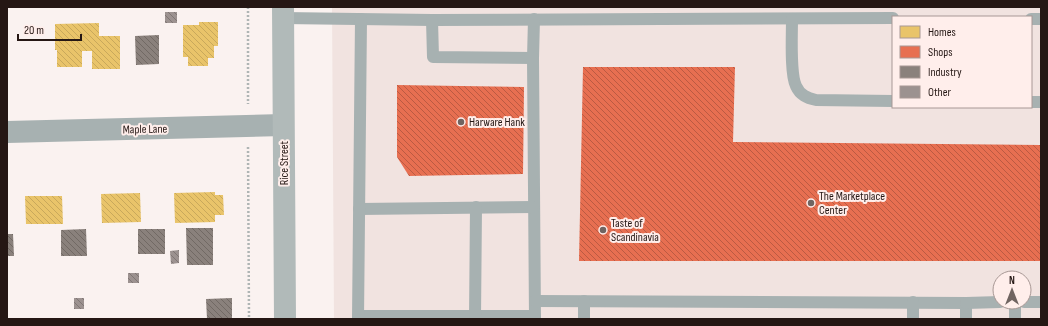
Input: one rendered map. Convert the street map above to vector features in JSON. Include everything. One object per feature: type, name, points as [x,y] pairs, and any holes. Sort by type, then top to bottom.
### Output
[{"type":"main road","name":"Rice Street","points":[[283,12],[285,319]]},
{"type":"street","name":"Maple Lane","points":[[7,132],[283,125]]},
{"type":"lane","points":[[283,12],[361,19],[432,20],[892,18]]},
{"type":"lane","points":[[361,19],[358,318],[535,317],[534,19]]},
{"type":"lane","points":[[792,19],[793,72],[796,85],[801,93],[808,98],[816,100],[892,101]]},
{"type":"lane","points":[[432,20],[433,57],[533,58]]},
{"type":"lane","points":[[475,317],[476,207]]},
{"type":"lane","points":[[359,209],[534,207]]},
{"type":"lane","points":[[535,301],[992,302]]},
{"type":"lane","points":[[584,301],[584,319]]},
{"type":"lane","points":[[913,302],[913,319]]},
{"type":"lane","points":[[966,302],[966,319]]},
{"type":"path","points":[[248,7],[248,95]]},
{"type":"path","points":[[248,149],[249,319]]},
{"type":"shaded area","points":[[332,7],[1041,7],[1041,319],[334,319]]},
{"type":"building: Homes","points":[[199,22],[218,22],[218,46],[214,46],[214,58],[208,58],[208,66],[188,66],[188,57],[183,57],[183,25],[199,25]]},
{"type":"building: Homes","points":[[99,23],[99,36],[120,36],[120,69],[92,69],[92,51],[82,51],[82,67],[57,67],[57,50],[55,50],[55,24]]},
{"type":"building: Homes","points":[[215,192],[215,195],[223,195],[224,215],[215,215],[215,222],[175,223],[174,193]]},
{"type":"building: Homes","points":[[140,193],[141,222],[102,223],[101,194]]},
{"type":"building: Homes","points":[[25,196],[62,196],[63,224],[26,224]]},
{"type":"building: Shops","name":"The Marketplace Center","points":[[583,67],[735,67],[733,142],[1041,145],[1041,261],[579,261]]},
{"type":"building: Shops","name":"Harware Hank","points":[[397,85],[524,87],[523,174],[409,176],[397,157]]},
{"type":"building: Industry","points":[[159,35],[159,64],[136,65],[135,36]]},
{"type":"building: Industry","points":[[186,228],[213,228],[213,265],[187,265]]},
{"type":"building: Industry","points":[[86,229],[87,256],[61,256],[61,230]]},
{"type":"building: Industry","points":[[138,229],[165,229],[165,254],[138,254]]},
{"type":"building: Industry","points":[[7,234],[13,234],[14,256],[7,256]]},
{"type":"building: Industry","points":[[232,298],[232,319],[207,319],[206,299]]},
{"type":"building: Other","points":[[165,12],[177,12],[177,23],[165,23]]},
{"type":"building: Other","points":[[179,250],[179,263],[171,264],[170,251]]},
{"type":"building: Other","points":[[128,273],[139,273],[139,283],[128,283]]},
{"type":"building: Other","points":[[74,298],[84,298],[84,309],[74,309]]},
{"type":"place","name":"Harware Hank","points":[[461,122]]},
{"type":"place","name":"The Marketplace Center","points":[[811,203]]},
{"type":"place","name":"Taste of Scandinavia","points":[[603,230]]}]
